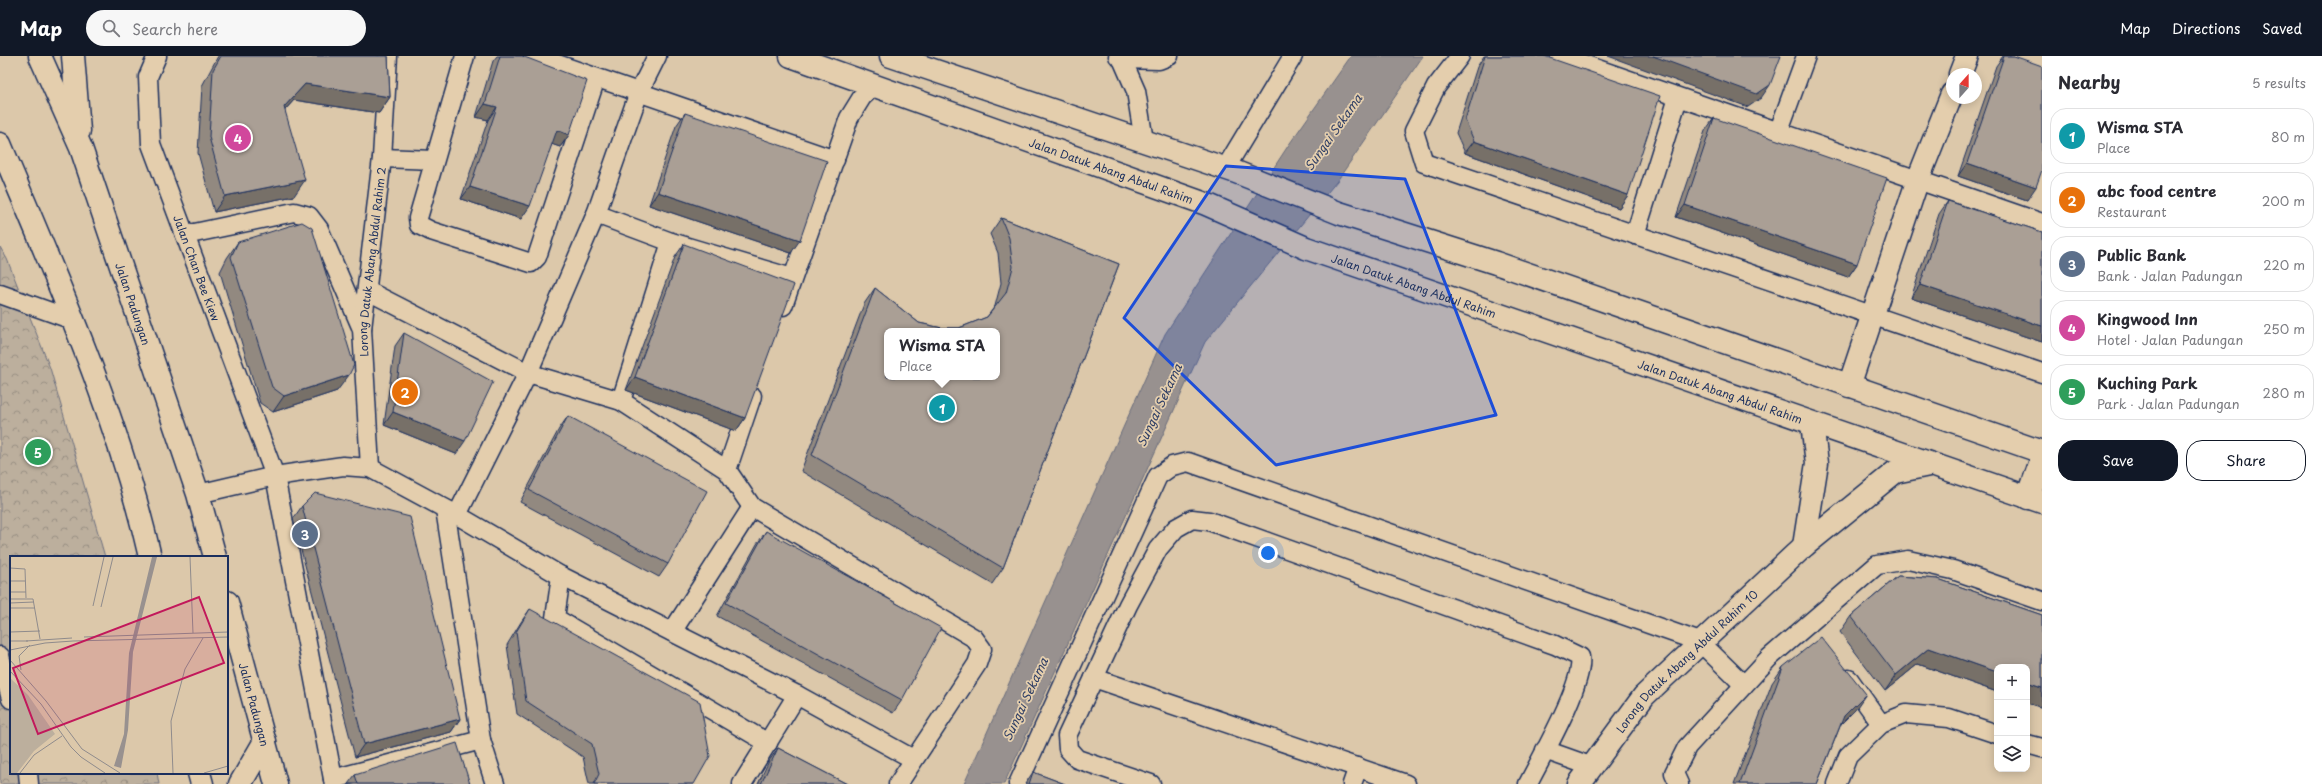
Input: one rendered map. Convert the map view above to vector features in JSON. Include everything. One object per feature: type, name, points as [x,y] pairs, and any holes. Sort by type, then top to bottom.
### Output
[{"type":"street","name":"Jalan Padungan","points":[[40,56],[81,148],[198,494],[215,556]]},
{"type":"street","points":[[73,56],[81,148]]},
{"type":"street","name":"Jalan Datuk Abang Abdul Rahim","points":[[791,56],[1206,204],[1306,248],[1928,465],[2035,500]]},
{"type":"street","points":[[891,56],[1231,171],[1339,213],[1496,263],[2042,452]]},
{"type":"street","points":[[1962,68],[1967,56]]},
{"type":"street","points":[[1849,386],[1917,182],[1948,104]]},
{"type":"street","points":[[0,144],[73,320],[137,499],[150,556]]},
{"type":"street","points":[[1804,546],[1817,463],[1812,424]]},
{"type":"street","points":[[2035,500],[2042,458]]},
{"type":"street","name":"Lorong Datuk Abang Abdul Rahim 10","points":[[1585,775],[1644,696],[1804,546],[1895,472],[1928,465]]},
{"type":"street","name":"Jalan Padungan","points":[[228,606],[276,784]]},
{"type":"street","points":[[240,784],[265,741]]},
{"type":"street","points":[[199,774],[202,784]]},
{"type":"lane","name":"Jalan Chan Bee Kiew","points":[[157,56],[148,77],[151,144],[274,476],[333,781]]},
{"type":"lane","name":"Lorong Datuk Abang Abdul Rahim 2","points":[[370,468],[362,329],[368,291],[382,158],[388,56]]},
{"type":"lane","points":[[465,56],[418,218],[419,225],[438,234],[531,263],[537,257],[596,78]]},
{"type":"lane","points":[[534,56],[835,160]]},
{"type":"lane","points":[[495,784],[481,740],[451,512],[528,373],[596,214],[639,92],[657,56]]},
{"type":"lane","points":[[1144,142],[1136,91],[1120,58],[1159,60],[1169,56]]},
{"type":"lane","points":[[1231,171],[1293,56]]},
{"type":"lane","points":[[1460,56],[1436,87],[1414,131],[1424,163],[2042,373]]},
{"type":"lane","points":[[1560,56],[1917,182],[2042,223]]},
{"type":"lane","points":[[1778,133],[1806,56]]},
{"type":"lane","points":[[778,322],[792,278],[849,118],[862,97],[875,85]]},
{"type":"lane","points":[[1635,235],[1678,98]]},
{"type":"lane","points":[[382,158],[434,160]]},
{"type":"lane","points":[[185,235],[294,212],[309,216],[318,229],[362,329]]},
{"type":"lane","points":[[596,214],[671,242],[792,278]]},
{"type":"lane","points":[[621,401],[671,242]]},
{"type":"lane","points":[[368,291],[528,373],[621,401],[727,470],[752,507],[974,638],[982,649],[977,664],[913,758],[898,784]]},
{"type":"lane","points":[[0,294],[73,320]]},
{"type":"lane","points":[[727,470],[757,381]]},
{"type":"lane","points":[[1018,784],[1158,476],[1172,466],[1188,462],[1700,642],[1744,685]]},
{"type":"lane","points":[[198,494],[274,476],[343,466],[370,468],[451,512],[561,576],[797,695],[913,758]]},
{"type":"lane","points":[[672,632],[752,507]]},
{"type":"lane","points":[[1151,784],[1077,759],[1068,749],[1067,736],[1158,549],[1176,528],[1192,519],[1209,521],[1555,645],[1580,657],[1582,665],[1573,692],[1528,784]]},
{"type":"lane","points":[[1679,784],[1674,773],[1687,747],[1769,658],[1814,629],[1877,565],[1908,560],[1953,570],[2042,601]]},
{"type":"lane","points":[[561,576],[555,618],[768,743]]},
{"type":"lane","points":[[0,656],[10,695]]},
{"type":"lane","points":[[1841,667],[1881,724]]},
{"type":"lane","points":[[1094,678],[1355,776],[1406,784]]},
{"type":"lane","points":[[742,784],[797,695]]},
{"type":"lane","points":[[1837,784],[1848,756],[1881,724],[1906,714],[1949,718],[1994,733]]},
{"type":"lane","points":[[333,781],[481,740]]},
{"type":"lane","points":[[2030,745],[2042,748]]},
{"type":"lane","points":[[1545,750],[1585,775]]},
{"type":"lane","points":[[28,774],[30,784]]},
{"type":"highlighted area","points":[[1226,166],[1405,179],[1496,415],[1276,465],[1124,318]]},
{"type":"green space","points":[[0,247],[7,259],[50,368],[105,556],[10,556],[10,774],[157,774],[159,784],[0,784]]},
{"type":"water","name":"Sungai Sekama","points":[[1351,56],[1423,56],[1337,181],[1205,342],[1004,784],[964,784],[1165,334],[1288,146]]},
{"type":"building","points":[[221,56],[388,56],[390,97],[305,84],[284,107],[305,180],[225,196],[209,137],[213,70]]},
{"type":"building","points":[[500,56],[522,56],[587,81],[569,135],[557,130],[530,206],[470,187],[497,107],[485,104]]},
{"type":"building","points":[[1485,56],[1544,56],[1660,96],[1628,195],[1474,141],[1465,120]]},
{"type":"building","points":[[1653,56],[1781,56],[1770,85],[1757,94]]},
{"type":"building","points":[[2004,56],[2014,56],[2042,66],[2042,170],[2036,187],[1967,163]]},
{"type":"building","points":[[685,113],[827,161],[800,240],[658,192]]},
{"type":"building","points":[[1714,118],[1887,178],[1857,264],[1685,205]]},
{"type":"building","points":[[1948,201],[2042,232],[2042,326],[1920,285]]},
{"type":"building","points":[[1001,218],[1119,264],[1003,568],[812,455],[875,288],[919,323],[942,328],[884,328],[884,380],[1000,380],[1000,328],[959,328],[987,317],[1006,293],[1013,267],[1009,238]]},
{"type":"building","points":[[302,222],[312,228],[354,365],[349,375],[284,396],[272,387],[231,257],[238,242]]},
{"type":"building","points":[[684,244],[794,285],[745,418],[635,377]]},
{"type":"building","points":[[404,333],[493,382],[465,441],[393,412]]},
{"type":"building","points":[[568,416],[707,491],[668,564],[529,490]]},
{"type":"building","points":[[315,493],[410,517],[460,719],[364,744],[302,506]]},
{"type":"building","points":[[766,531],[941,628],[902,700],[726,603]]},
{"type":"building","points":[[1898,576],[1938,579],[2042,615],[2042,688],[2030,684],[2030,664],[1994,664],[1994,671],[1929,648],[1896,675],[1851,616]]},
{"type":"building","points":[[530,609],[700,702],[710,756],[694,784],[594,784],[599,774],[592,744],[526,701],[516,632]]},
{"type":"building","points":[[1821,637],[1866,694],[1844,716],[1817,784],[1740,784],[1783,667]]},
{"type":"building","points":[[457,743],[470,784],[358,784],[355,775]]},
{"type":"building","points":[[778,748],[847,784],[761,784]]},
{"type":"building","points":[[1033,772],[1065,784],[1029,784]]},
{"type":"place","name":"Kingwood Inn","points":[[238,138]]},
{"type":"place","name":"abc food centre","points":[[405,392]]},
{"type":"place","name":"Wisma STA","points":[[942,408]]},
{"type":"place","name":"Kuching Park","points":[[38,452]]},
{"type":"place","name":"Public Bank","points":[[305,534]]}]
